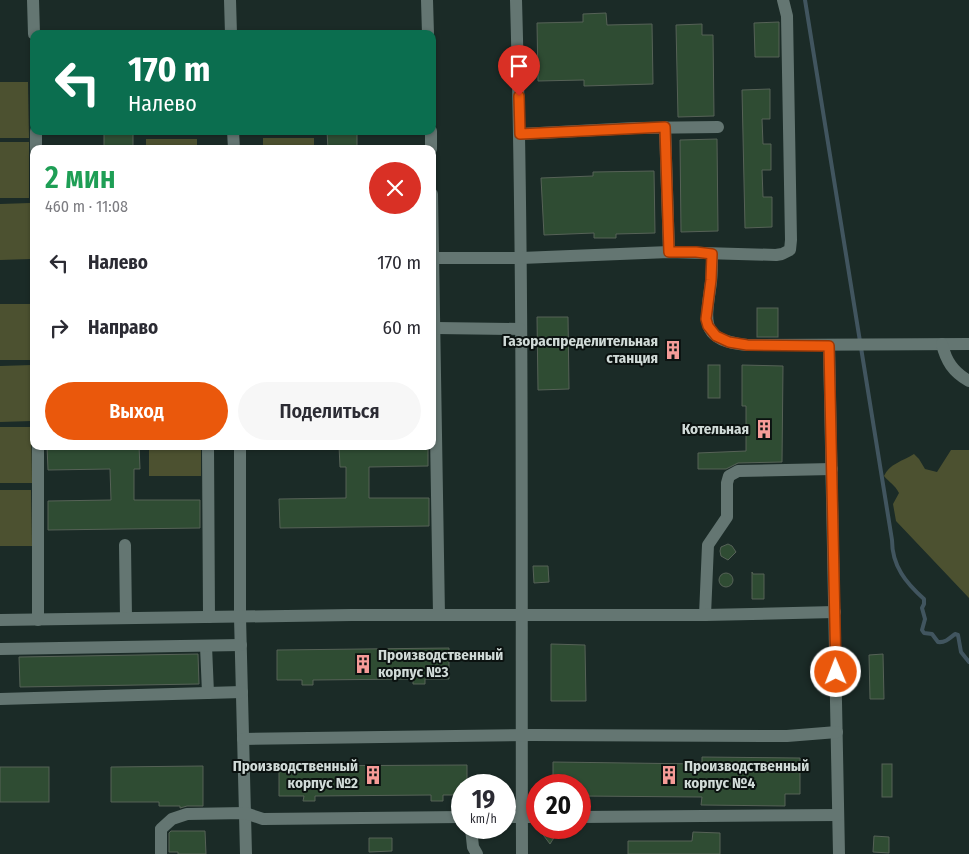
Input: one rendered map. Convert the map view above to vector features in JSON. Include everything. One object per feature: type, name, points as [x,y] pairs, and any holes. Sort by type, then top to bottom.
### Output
[{"type":"lane","points":[[33,0],[34,30]]},
{"type":"lane","points":[[230,0],[230,30]]},
{"type":"lane","points":[[427,0],[428,30]]},
{"type":"lane","points":[[516,0],[521,258],[522,854]]},
{"type":"lane","points":[[436,258],[521,258],[669,252],[782,254],[790,250],[787,16],[783,0]]},
{"type":"lane","points":[[520,134],[665,127],[718,127]]},
{"type":"lane","points":[[665,127],[669,252]]},
{"type":"lane","points":[[712,254],[706,319],[708,326],[716,336],[729,342],[747,345],[829,346],[969,344]]},
{"type":"lane","points":[[439,615],[436,328],[520,329]]},
{"type":"lane","points":[[942,344],[948,363],[954,371],[969,381]]},
{"type":"lane","points":[[829,346],[839,854]]},
{"type":"lane","points":[[38,450],[38,620]]},
{"type":"lane","points":[[208,450],[209,617]]},
{"type":"lane","points":[[240,450],[240,618],[246,854]]},
{"type":"lane","points":[[704,615],[708,545],[727,517],[727,483],[729,476],[738,471],[832,469]]},
{"type":"lane","points":[[125,545],[126,618]]},
{"type":"lane","points":[[0,620],[439,615],[704,615],[835,612]]},
{"type":"lane","points":[[0,649],[241,644]]},
{"type":"lane","points":[[206,646],[208,693]]},
{"type":"lane","points":[[0,699],[242,692]]},
{"type":"lane","points":[[243,739],[521,735],[787,736],[838,732]]},
{"type":"lane","points":[[161,854],[161,829],[166,823],[176,817],[187,814],[245,813],[263,819],[451,817]]},
{"type":"lane","points":[[591,817],[838,815]]},
{"type":"lane","points":[[516,817],[526,817]]},
{"type":"lane","points":[[472,839],[473,847],[477,854]]},
{"type":"green space","points":[[0,82],[28,82],[29,138],[0,138]]},
{"type":"green space","points":[[263,138],[314,138],[314,145],[263,145]]},
{"type":"green space","points":[[146,139],[197,139],[197,145],[146,145]]},
{"type":"green space","points":[[0,142],[29,142],[29,198],[0,198]]},
{"type":"green space","points":[[30,203],[30,259],[0,260],[0,204]]},
{"type":"green space","points":[[0,304],[30,304],[30,360],[0,360]]},
{"type":"green space","points":[[30,365],[30,421],[0,422],[0,366]]},
{"type":"green space","points":[[0,427],[30,427],[32,483],[0,483]]},
{"type":"green space","points":[[149,450],[201,450],[201,476],[149,476]]},
{"type":"green space","points":[[951,450],[969,450],[969,598],[896,521],[893,504],[899,493],[884,476],[889,468],[914,454],[925,469],[937,472]]},
{"type":"green space","points":[[0,490],[31,490],[32,546],[0,546]]},
{"type":"building","points":[[606,13],[607,25],[652,24],[653,84],[584,86],[584,80],[538,81],[537,23],[583,22],[583,14]]},
{"type":"building","points":[[779,22],[779,57],[755,57],[754,23]]},
{"type":"building","points":[[702,24],[702,35],[713,35],[714,116],[678,117],[676,25]]},
{"type":"building","points":[[770,89],[770,119],[762,119],[763,144],[771,144],[771,170],[762,170],[763,197],[772,197],[772,227],[745,228],[742,90]]},
{"type":"building","points":[[104,135],[133,135],[133,145],[104,145]]},
{"type":"building","points":[[327,135],[357,135],[357,145],[328,145]]},
{"type":"building","points":[[717,139],[718,231],[681,232],[680,140]]},
{"type":"building","points":[[654,171],[655,233],[616,234],[616,238],[594,238],[594,233],[544,235],[541,178],[593,176],[593,172]]},
{"type":"building","points":[[757,308],[778,308],[778,337],[757,337]]},
{"type":"building","points":[[537,317],[568,317],[569,389],[538,390]]},
{"type":"building","points":[[708,365],[720,365],[720,398],[708,398]]},
{"type":"building","name":"Котельная","points":[[742,365],[783,366],[782,462],[738,463],[726,469],[698,469],[698,453],[746,451],[746,406],[742,406]]},
{"type":"building","points":[[47,450],[139,450],[140,469],[134,469],[134,500],[200,500],[200,528],[48,530],[48,501],[111,500],[110,469],[48,470]]},
{"type":"building","points":[[339,450],[428,450],[428,466],[369,467],[369,498],[429,498],[429,526],[280,528],[279,499],[346,498],[346,467],[340,467]]},
{"type":"building","points":[[728,544],[736,552],[728,560],[721,556],[720,551],[721,547]]},
{"type":"building","points":[[533,566],[548,566],[549,582],[534,583]]},
{"type":"building","points":[[752,572],[753,574],[764,574],[764,599],[752,599]]},
{"type":"building","points":[[723,573],[729,573],[733,580],[729,587],[723,587],[719,583],[719,577]]},
{"type":"building","points":[[551,644],[585,645],[586,701],[551,701]]},
{"type":"building","name":"Производственный корпус №3","points":[[449,648],[449,679],[425,679],[425,684],[413,684],[413,679],[313,680],[313,685],[302,685],[302,680],[277,680],[277,650]]},
{"type":"building","points":[[198,654],[199,684],[20,687],[19,657]]},
{"type":"building","points":[[883,654],[884,699],[870,699],[869,655]]},
{"type":"building","name":"Производственный корпус №4","points":[[702,757],[800,758],[800,794],[785,794],[785,806],[701,805],[702,797],[591,796],[591,774],[553,774],[553,762],[702,764]]},
{"type":"building","points":[[882,764],[892,764],[892,797],[882,797]]},
{"type":"building","name":"Производственный корпус №2","points":[[467,765],[467,774],[451,774],[451,795],[443,795],[443,801],[431,801],[431,795],[315,796],[315,801],[303,801],[304,796],[279,796],[279,766]]},
{"type":"building","points":[[203,766],[203,806],[180,808],[180,806],[159,806],[159,802],[111,802],[111,767]]},
{"type":"building","points":[[0,767],[49,767],[49,802],[0,802]]},
{"type":"building","points":[[171,831],[205,831],[206,854],[178,854],[178,852],[169,852],[169,833]]},
{"type":"building","points":[[693,832],[720,833],[720,854],[628,854],[628,841],[692,841]]},
{"type":"building","points":[[874,836],[889,837],[889,853],[873,852]]},
{"type":"building","points":[[369,838],[392,838],[392,851],[369,852]]},
{"type":"building","points":[[546,839],[553,839],[550,844]]},
{"type":"waterway","points":[[805,0],[894,558],[901,573],[911,587],[924,599],[922,608],[925,619],[922,630],[924,633],[932,634],[938,642],[945,641],[955,634],[958,635],[961,652],[969,662]]},
{"type":"place","name":"Газораспределительная станция","points":[[673,350]]},
{"type":"place","name":"Котельная","points":[[764,429]]},
{"type":"place","name":"Производственный корпус №3","points":[[363,664]]},
{"type":"place","name":"Производственный корпус №2","points":[[373,775]]},
{"type":"place","name":"Производственный корпус №4","points":[[669,775]]},
{"type":"route","points":[[519,96],[520,134],[665,127],[669,252],[712,254],[706,319],[712,333],[722,340],[737,344],[829,346],[836,672]]}]
